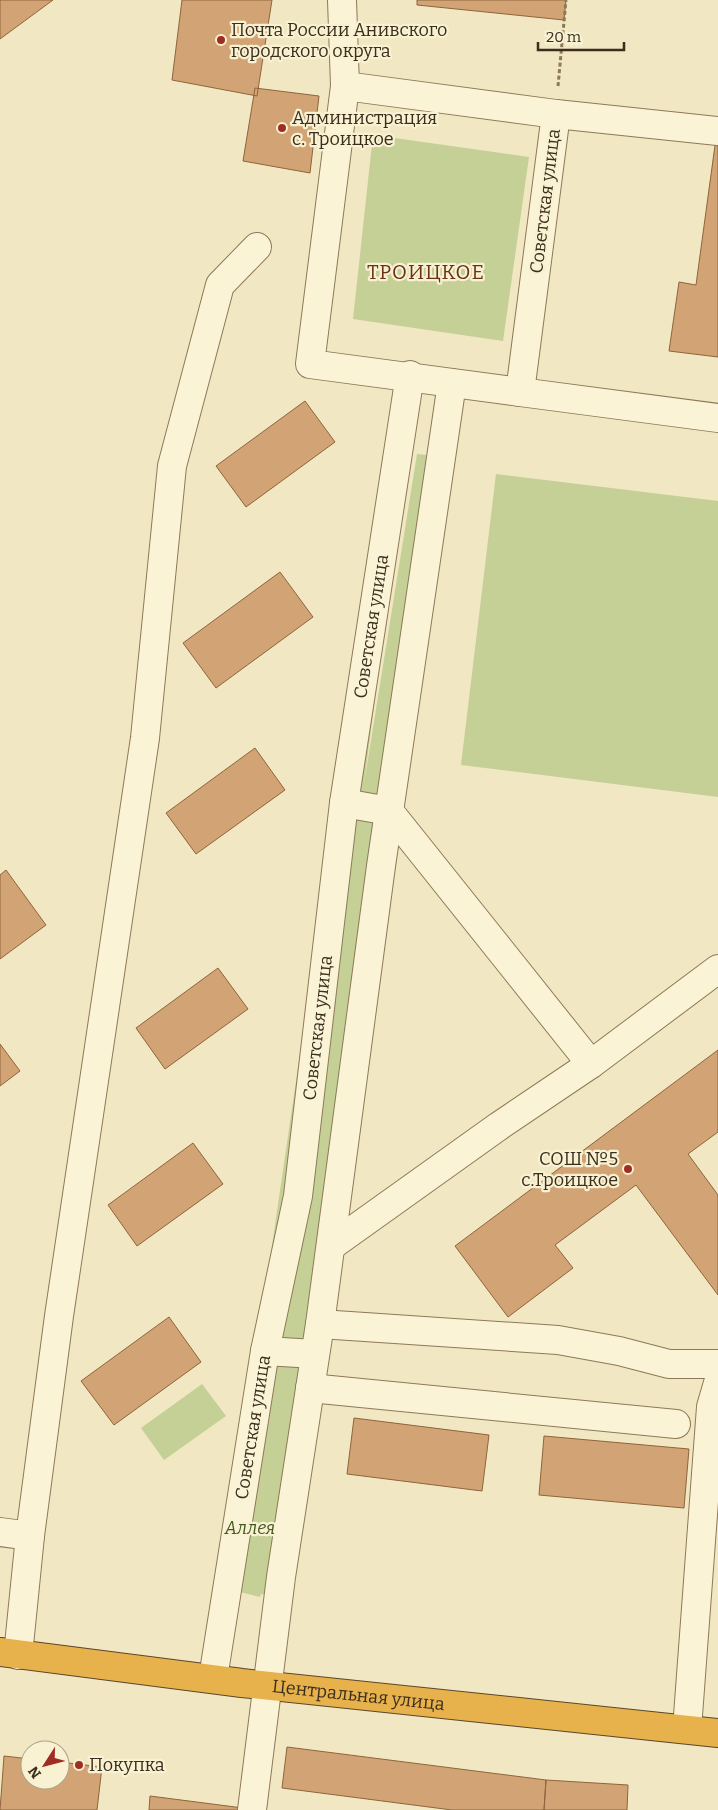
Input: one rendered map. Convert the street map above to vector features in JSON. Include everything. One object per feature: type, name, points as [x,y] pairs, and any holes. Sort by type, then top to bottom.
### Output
[{"type":"highway","name":"Центральная улица","points":[[9,1653],[268,1685],[718,1733]]},
{"type":"street","points":[[342,0],[345,86],[310,364],[410,375],[452,383],[718,418]]},
{"type":"street","name":"Советская улица","points":[[345,86],[556,114],[520,392]]},
{"type":"street","points":[[556,114],[718,132]]},
{"type":"street","points":[[9,1653],[30,1536],[59,1316],[145,738],[172,466],[220,285],[257,247]]},
{"type":"street","name":"Советская улица","points":[[213,1678],[265,1351],[298,1196],[344,803],[410,375]]},
{"type":"street","points":[[252,1810],[281,1577],[316,1354],[389,811],[452,383]]},
{"type":"street","points":[[344,803],[389,811],[591,1064]]},
{"type":"street","points":[[330,1246],[499,1126],[591,1064],[718,969]]},
{"type":"street","points":[[320,1324],[558,1340],[618,1350],[669,1364],[718,1364]]},
{"type":"street","points":[[265,1351],[316,1354]]},
{"type":"street","points":[[687,1729],[711,1407],[718,1383]]},
{"type":"street","points":[[310,1388],[676,1424]]},
{"type":"street","points":[[0,1532],[30,1536]]},
{"type":"path","points":[[556,114],[566,0]]},
{"type":"green space","points":[[373,135],[529,157],[503,341],[353,319]]},
{"type":"green space","name":"Аллея","points":[[396,397],[414,398],[364,784],[417,454],[437,456],[304,1359],[272,1597],[261,1594],[260,1597],[236,1591],[230,1533]]},
{"type":"green space","points":[[496,474],[718,501],[718,797],[461,765]]},
{"type":"green space","points":[[202,1384],[226,1416],[164,1460],[141,1428]]},
{"type":"building","points":[[0,0],[53,0],[0,39]]},
{"type":"building","name":"Почта России Анивского городского округа","points":[[182,0],[272,0],[257,96],[172,80]]},
{"type":"building","points":[[417,0],[566,0],[564,20],[417,5]]},
{"type":"building","name":"Администрация с. Троицкое","points":[[255,88],[319,96],[310,173],[243,161]]},
{"type":"building","points":[[716,138],[718,138],[718,357],[669,351],[679,282],[696,285]]},
{"type":"building","points":[[305,401],[335,442],[246,507],[216,466]]},
{"type":"building","points":[[280,572],[313,617],[216,688],[183,643]]},
{"type":"building","points":[[255,748],[285,790],[196,854],[166,813]]},
{"type":"building","points":[[6,870],[46,925],[0,959],[0,875]]},
{"type":"building","points":[[218,968],[248,1009],[165,1069],[136,1028]]},
{"type":"building","points":[[0,1044],[20,1071],[0,1086]]},
{"type":"building","name":"СОШ №5 с.Троицкое","points":[[718,1050],[718,1132],[688,1154],[718,1195],[718,1295],[636,1185],[555,1245],[573,1268],[508,1317],[455,1246]]},
{"type":"building","points":[[193,1143],[223,1184],[137,1246],[108,1205]]},
{"type":"building","points":[[169,1317],[201,1362],[114,1425],[81,1381]]},
{"type":"building","points":[[354,1418],[489,1435],[482,1491],[347,1474]]},
{"type":"building","points":[[544,1436],[689,1449],[684,1508],[539,1495]]},
{"type":"building","points":[[287,1747],[546,1780],[544,1810],[452,1810],[282,1788]]},
{"type":"building","points":[[4,1756],[20,1758],[20,1790],[70,1790],[70,1763],[102,1767],[97,1810],[0,1810]]},
{"type":"building","points":[[546,1780],[628,1785],[627,1810],[544,1810]]},
{"type":"building","points":[[150,1796],[243,1808],[243,1810],[149,1810]]},
{"type":"place","name":"Почта России Анивского городского округа","points":[[221,40]]},
{"type":"place","name":"Администрация с. Троицкое","points":[[282,128]]},
{"type":"place","name":"СОШ №5 с.Троицкое","points":[[628,1169]]},
{"type":"place","name":"Покупка","points":[[79,1765]]},
{"type":"district","name":"ТРОИЦКОЕ","points":[[426,272]]}]
